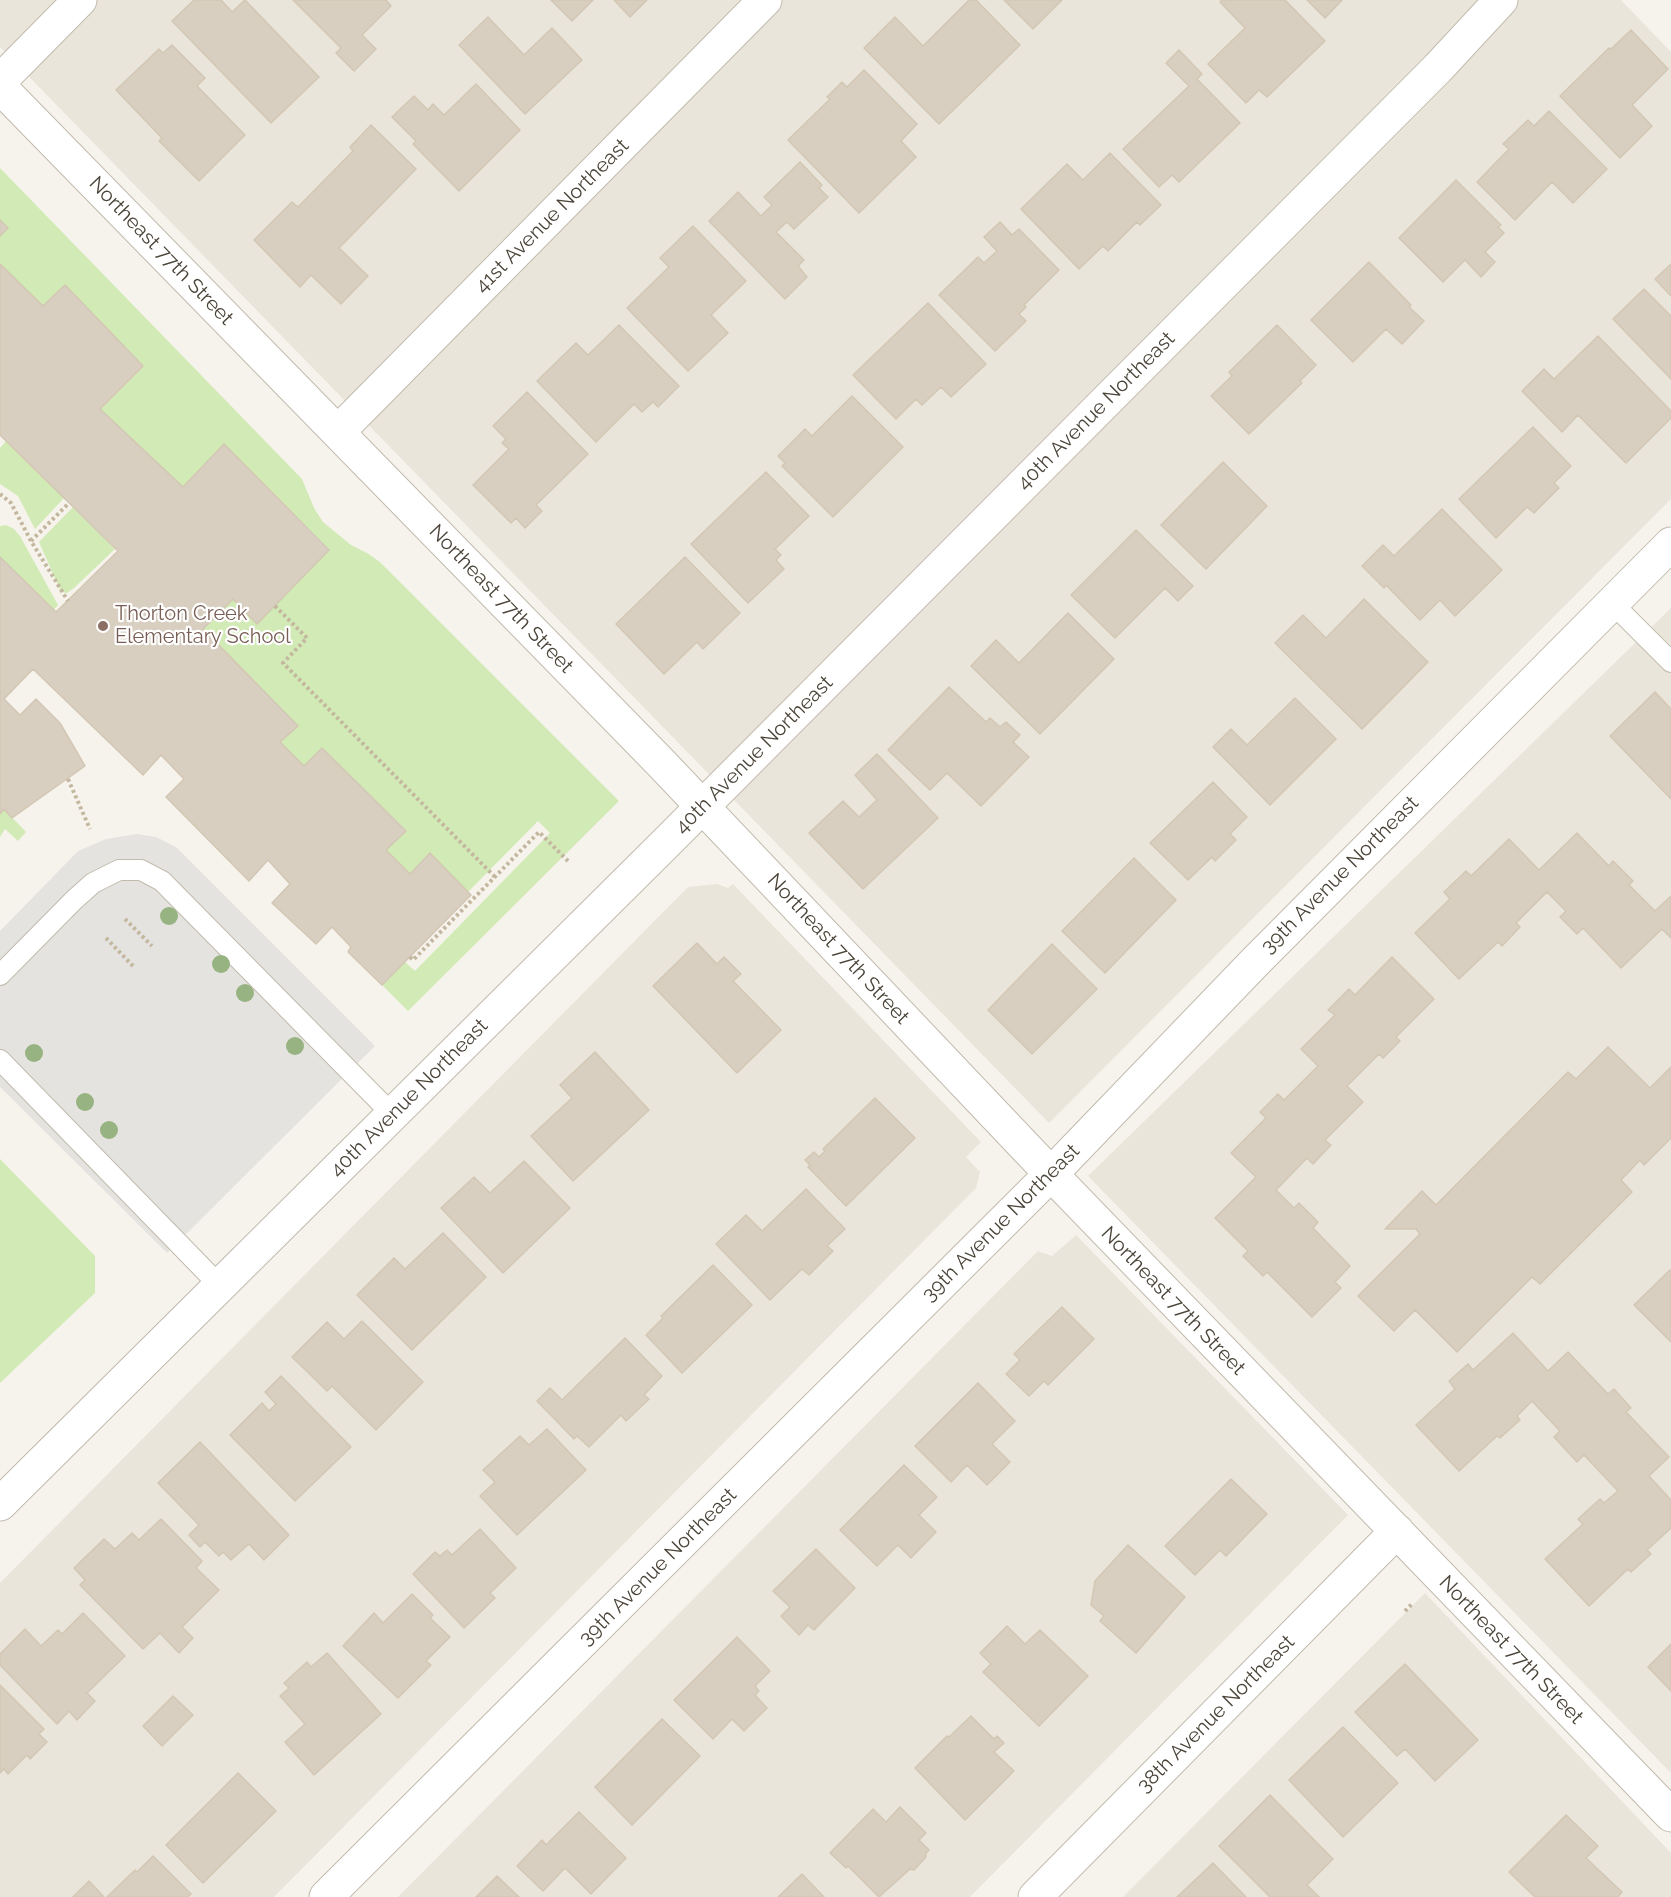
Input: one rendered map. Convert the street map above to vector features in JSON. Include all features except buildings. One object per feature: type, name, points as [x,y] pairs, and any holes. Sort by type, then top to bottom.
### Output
[{"type":"street","points":[[0,81],[80,0]]},
{"type":"street","name":"41st Avenue Northeast","points":[[338,432],[765,0]]},
{"type":"street","name":"40th Avenue Northeast","points":[[0,1504],[702,806],[1429,76],[1501,0]]},
{"type":"street","name":"Northeast 77th Street","points":[[0,87],[702,806],[1051,1174],[1671,1815]]},
{"type":"street","name":"39th Avenue Northeast","points":[[326,1897],[1051,1174],[1256,961],[1671,544]]},
{"type":"street","name":"38th Avenue Northeast","points":[[1035,1897],[1397,1532]]},
{"type":"lane","points":[[1612,603],[1671,662]]},
{"type":"lane","points":[[0,975],[93,883],[119,870],[141,870],[162,881],[392,1114]]},
{"type":"lane","points":[[0,1060],[220,1286]]},
{"type":"path","points":[[0,494],[11,503],[31,541],[68,601]]},
{"type":"path","points":[[31,541],[69,503]]},
{"type":"path","points":[[274,606],[307,638],[283,663],[495,877]]},
{"type":"path","points":[[68,778],[90,829]]},
{"type":"path","points":[[410,957],[413,960],[539,832],[568,861]]},
{"type":"path","points":[[125,919],[152,946]]},
{"type":"path","points":[[106,938],[134,966]]},
{"type":"path","points":[[1405,1611],[1413,1603]]},
{"type":"shaded area","points":[[0,0],[1621,0],[1671,52],[1671,499],[1049,1123],[0,47]]},
{"type":"shaded area","points":[[1671,608],[1671,1773],[1088,1176]]},
{"type":"shaded area","points":[[137,834],[156,837],[176,847],[375,1046],[167,1253],[0,1087],[0,931],[78,851],[106,839]]},
{"type":"shaded area","points":[[717,884],[728,888],[733,884],[981,1142],[966,1157],[980,1172],[976,1188],[274,1897],[0,1897],[0,1583],[688,887]]},
{"type":"shaded area","points":[[1076,1235],[1348,1515],[970,1897],[398,1897],[1038,1251],[1052,1256]]},
{"type":"shaded area","points":[[1425,1593],[1671,1853],[1671,1897],[1123,1897]]},
{"type":"green space","points":[[0,168],[302,479],[314,508],[323,522],[351,545],[380,562],[619,801],[408,1011],[382,985],[405,962],[415,971],[550,833],[538,821],[468,892],[430,854],[410,874],[386,850],[406,830],[322,749],[304,766],[280,742],[297,725],[203,629],[233,599],[258,623],[329,549],[224,444],[183,487],[100,409],[143,366],[65,286],[43,306],[0,264],[0,236],[8,228],[0,220]]},
{"type":"green space","points":[[6,441],[64,498],[35,529],[18,496],[0,484],[0,448]]},
{"type":"green space","points":[[73,507],[115,549],[67,593],[61,592],[39,542]]},
{"type":"green space","points":[[6,525],[20,536],[58,605],[53,611],[0,560],[0,526]]},
{"type":"green space","points":[[4,809],[26,832],[18,841],[5,829],[0,837],[0,814]]},
{"type":"green space","points":[[0,1159],[95,1256],[95,1293],[0,1383]]},
{"type":"place","name":"Thorton Creek Elementary School","points":[[103,626]]}]
